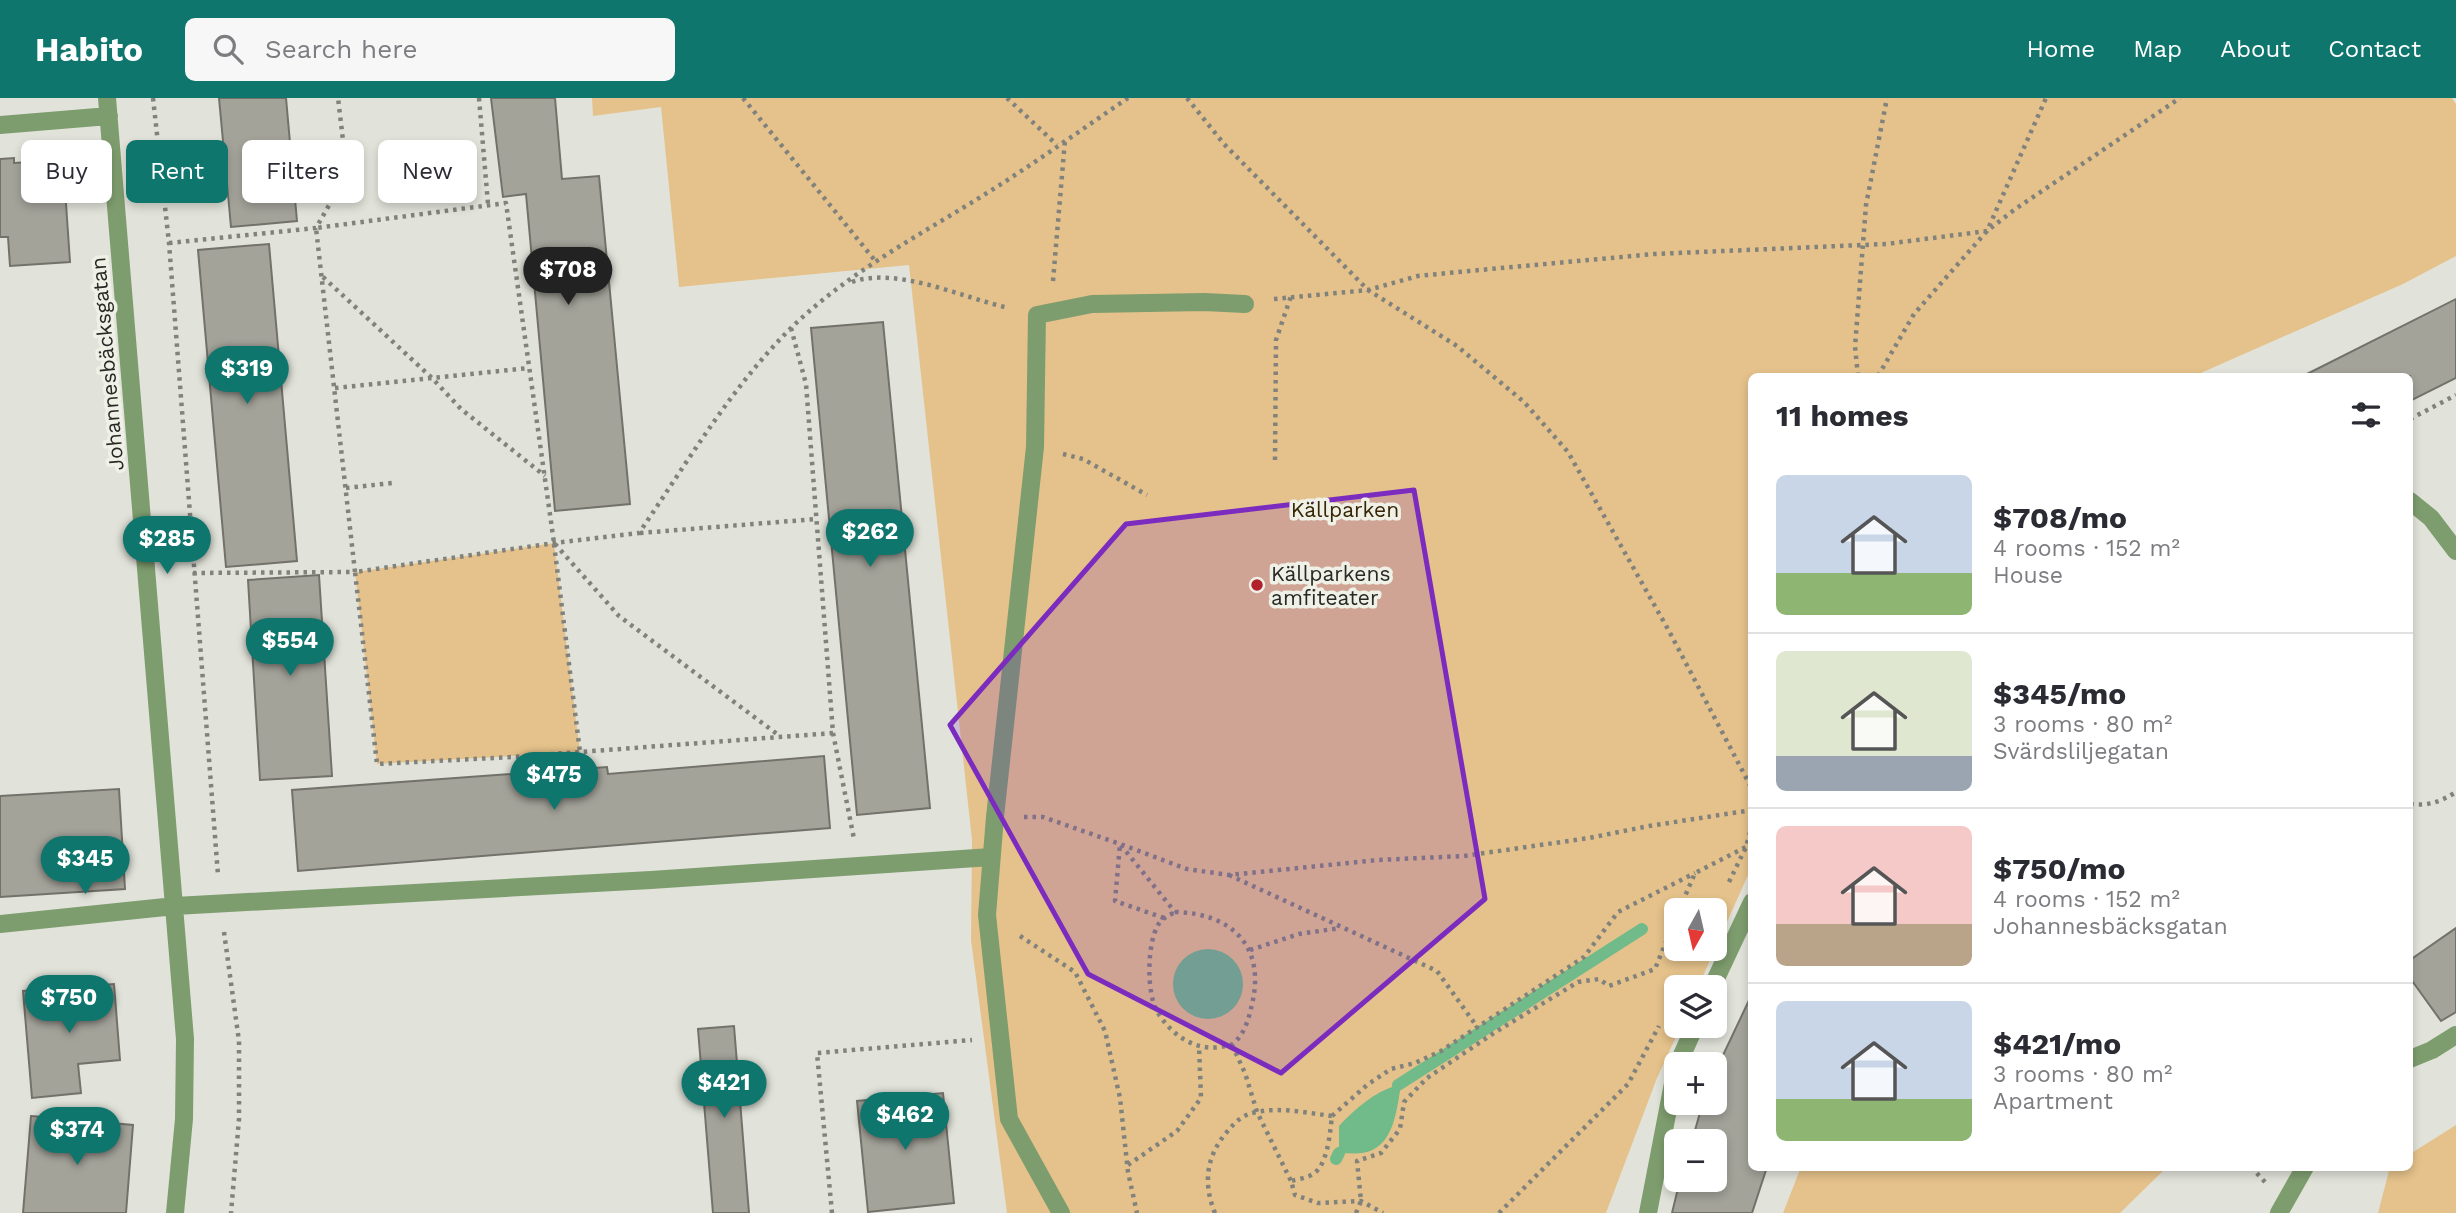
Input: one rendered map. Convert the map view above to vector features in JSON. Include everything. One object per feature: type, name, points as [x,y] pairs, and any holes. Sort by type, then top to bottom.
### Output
[{"type":"street","points":[[0,125],[108,107]]},
{"type":"street","name":"Johannesbäcksgatan","points":[[108,107],[186,1040],[184,1119],[175,1213]]},
{"type":"street","points":[[1061,1213],[1009,1119],[987,915],[1035,447],[1044,313],[1091,304],[1245,304]]},
{"type":"street","points":[[2413,503],[2431,518],[2456,551]]},
{"type":"street","points":[[0,924],[175,906],[991,857]]},
{"type":"street","points":[[1718,975],[1748,910]]},
{"type":"street","points":[[2413,1058],[2456,1035]]},
{"type":"street","points":[[1648,1213],[1667,1115]]},
{"type":"street","points":[[2279,1213],[2303,1171]]},
{"type":"path","points":[[153,98],[169,243],[220,904],[239,1041],[239,1119],[231,1213]]},
{"type":"path","points":[[338,98],[347,174],[316,228],[377,764],[833,733]]},
{"type":"path","points":[[479,98],[488,204]]},
{"type":"path","points":[[743,98],[877,263]]},
{"type":"path","points":[[1007,98],[1057,145]]},
{"type":"path","points":[[639,533],[738,386],[791,327],[843,285],[988,193],[1128,98]]},
{"type":"path","points":[[1187,98],[1240,161],[1368,290],[1457,346],[1524,402],[1568,452],[1669,631],[1748,781]]},
{"type":"path","points":[[1858,373],[1855,347],[1866,205],[1887,98]]},
{"type":"path","points":[[1987,231],[2046,98]]},
{"type":"path","points":[[1880,373],[1914,314],[1987,231],[2180,98]]},
{"type":"path","points":[[843,285],[865,277],[891,276],[976,301],[1044,313],[1065,139]]},
{"type":"path","points":[[169,243],[316,228],[506,203],[545,476],[580,752]]},
{"type":"path","points":[[1245,304],[1291,296],[1368,290],[1418,276],[1654,254],[1863,245],[1987,231]]},
{"type":"path","points":[[322,276],[432,378],[461,409],[545,476]]},
{"type":"path","points":[[1275,460],[1276,340],[1291,296]]},
{"type":"path","points":[[791,327],[806,384],[833,733],[859,866]]},
{"type":"path","points":[[335,388],[529,368]]},
{"type":"path","points":[[2413,417],[2456,395]]},
{"type":"path","points":[[1035,447],[1083,460],[1147,495]]},
{"type":"path","points":[[346,488],[392,483]]},
{"type":"path","points":[[193,573],[355,572],[639,533],[817,519]]},
{"type":"path","points":[[554,543],[619,616],[781,737]]},
{"type":"path","points":[[2413,804],[2440,802],[2456,792]]},
{"type":"path","points":[[995,817],[1043,817],[1187,869],[1229,874],[1378,860],[1464,856],[1748,811]]},
{"type":"path","points":[[1725,890],[1748,838]]},
{"type":"path","points":[[1120,844],[1175,912]]},
{"type":"path","points":[[1120,844],[1115,901],[1164,918]]},
{"type":"path","points":[[1291,1181],[1315,1174],[1329,1144],[1332,1116],[1367,1086],[1391,1069],[1415,1063],[1441,1051],[1584,957],[1618,912],[1745,847]]},
{"type":"path","points":[[1684,898],[1695,873]]},
{"type":"path","points":[[1229,874],[1437,971],[1478,1028]]},
{"type":"path","points":[[1175,912],[1198,913],[1222,923],[1244,941],[1250,950],[1256,976],[1255,993],[1248,1020],[1241,1035],[1232,1045],[1214,1048],[1192,1045],[1173,1031],[1156,1011],[1149,954],[1157,926],[1164,918],[1175,912]]},
{"type":"path","points":[[987,915],[1075,972],[1105,1031],[1120,1098],[1137,1213]]},
{"type":"path","points":[[1250,950],[1299,934],[1340,928]]},
{"type":"path","points":[[1356,1213],[1361,1201],[1357,1161],[1381,1153],[1400,1129],[1405,1102],[1427,1078],[1578,982],[1600,979],[1609,986],[1654,969],[1664,945]]},
{"type":"path","points":[[1486,1023],[1494,1033]]},
{"type":"path","points":[[1499,1213],[1628,1084],[1660,1025]]},
{"type":"path","points":[[832,1213],[817,1053],[1000,1038]]},
{"type":"path","points":[[1232,1045],[1245,1073],[1257,1112],[1291,1181],[1295,1195],[1318,1203],[1361,1201],[1383,1213]]},
{"type":"path","points":[[1128,1165],[1177,1131],[1201,1098],[1199,1046]]},
{"type":"path","points":[[1215,1213],[1207,1186],[1208,1167],[1213,1150],[1242,1116],[1257,1112],[1332,1116]]},
{"type":"highlighted area","points":[[1414,490],[1485,899],[1281,1073],[1088,974],[950,725],[1126,524]]},
{"type":"green space","name":"Källparken","points":[[592,98],[2452,98],[2456,104],[2456,256],[2403,284],[2201,373],[1748,373],[1748,875],[1727,922],[1727,898],[1664,898],[1664,961],[1710,961],[1703,975],[1664,975],[1664,1038],[1675,1038],[1669,1052],[1664,1052],[1664,1063],[1606,1213],[1007,1213],[971,940],[972,840],[909,265],[679,287],[661,107],[593,116]]},
{"type":"green space","points":[[554,543],[580,752],[377,764],[355,572]]},
{"type":"green space","points":[[2456,1125],[2456,1213],[2378,1213],[2389,1171],[2413,1171],[2413,1152]]},
{"type":"green space","points":[[1799,1171],[2163,1171],[2120,1213],[1783,1213]]},
{"type":"shaded area","points":[[1201,949],[1215,949],[1228,955],[1237,964],[1243,984],[1241,997],[1233,1009],[1215,1019],[1201,1019],[1188,1013],[1179,1004],[1173,991],[1173,977],[1179,964],[1188,955]]},
{"type":"shaded area","points":[[1398,1085],[1400,1091],[1391,1130],[1380,1145],[1359,1153],[1339,1153],[1339,1126],[1366,1101]]},
{"type":"building","points":[[219,98],[286,98],[290,140],[242,140],[242,203],[295,203],[297,221],[231,227],[228,140],[223,140]]},
{"type":"building","points":[[491,98],[555,98],[562,179],[599,176],[630,504],[555,511],[526,194],[503,197]]},
{"type":"building","points":[[14,158],[14,163],[21,163],[21,203],[66,203],[70,262],[10,266],[8,237],[0,237],[0,159]]},
{"type":"building","points":[[269,244],[297,561],[226,567],[198,250]]},
{"type":"building","points":[[2456,299],[2456,378],[2413,400],[2413,373],[2309,373]]},
{"type":"building","points":[[883,322],[930,808],[857,815],[811,328]]},
{"type":"building","points":[[319,575],[332,776],[260,780],[248,580]]},
{"type":"building","points":[[824,756],[830,828],[298,871],[292,790],[607,767],[608,774]]},
{"type":"building","points":[[119,789],[125,889],[0,897],[0,796]]},
{"type":"building","points":[[2456,928],[2456,1012],[2441,1021],[2413,982],[2413,958]]},
{"type":"building","points":[[114,984],[120,1060],[78,1064],[81,1093],[32,1098],[23,991]]},
{"type":"building","points":[[1748,1002],[1748,1171],[1766,1171],[1752,1213],[1672,1213],[1677,1192],[1727,1192],[1727,1129],[1695,1129],[1699,1115],[1727,1115],[1727,1052],[1724,1052]]},
{"type":"building","points":[[734,1026],[749,1213],[713,1213],[698,1029]]},
{"type":"building","points":[[943,1093],[954,1203],[868,1212],[857,1101]]},
{"type":"building","points":[[31,1116],[133,1125],[126,1213],[23,1213]]},
{"type":"waterway","points":[[1398,1085],[1642,929]]},
{"type":"waterway","points":[[1336,1159],[1339,1153]]},
{"type":"place","name":"Källparkens amfiteater","points":[[1257,585]]}]
